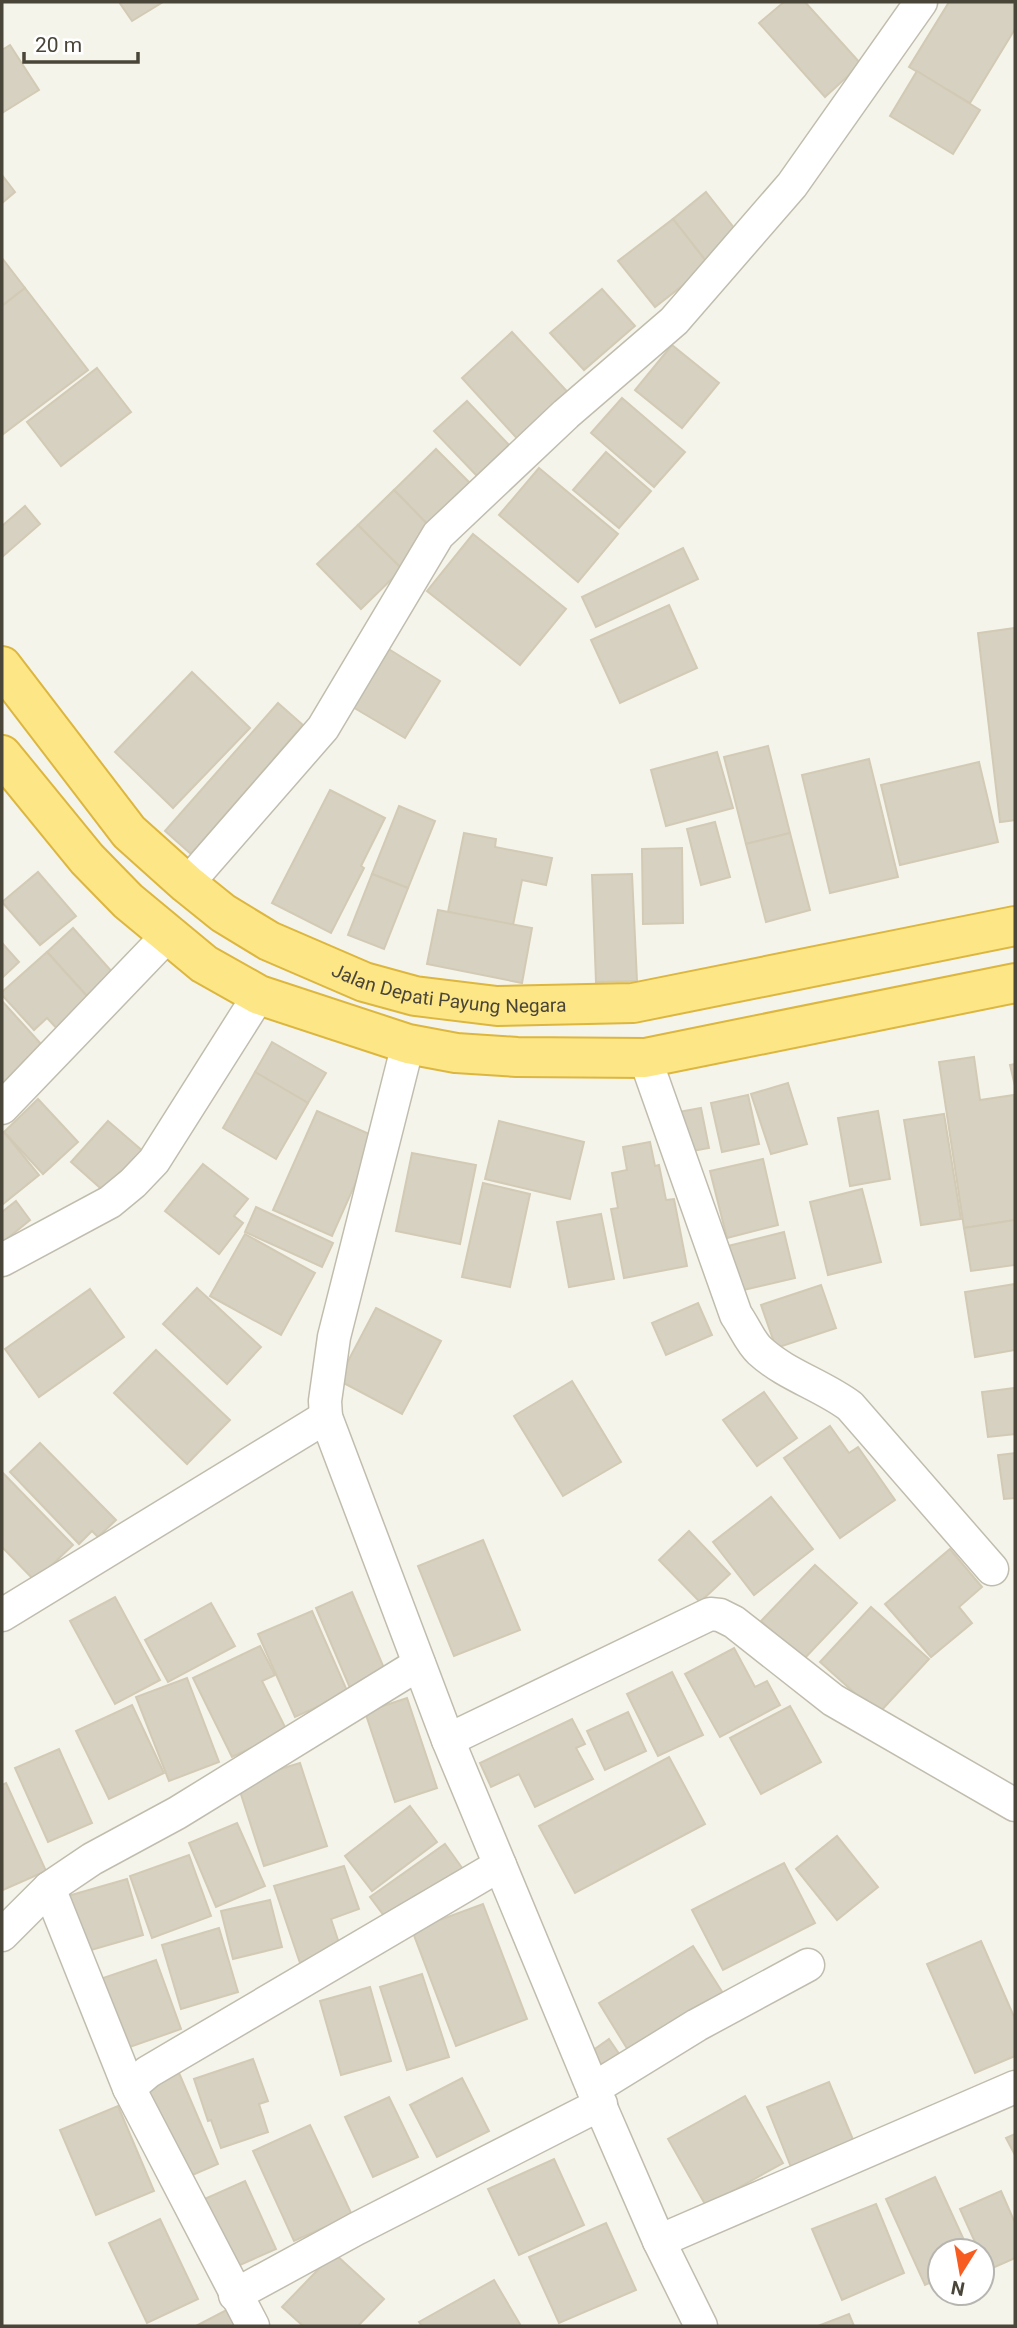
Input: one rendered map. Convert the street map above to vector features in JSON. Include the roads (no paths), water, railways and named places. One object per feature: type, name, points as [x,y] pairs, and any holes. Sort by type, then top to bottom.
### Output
[{"type":"highway","name":"Jalan Depati Payung Negara","points":[[2,666],[129,831],[223,913],[268,941],[340,973],[415,996],[497,1006],[633,1003],[1015,926]]},
{"type":"highway","points":[[2,755],[87,859],[128,901],[204,964],[259,995],[408,1045],[456,1053],[517,1057],[645,1058],[1015,983]]},
{"type":"street","points":[[187,884],[323,728],[438,535],[566,414],[674,321],[792,185],[921,2]]},
{"type":"street","points":[[2,1108],[169,934]]},
{"type":"street","points":[[2,1260],[110,1202],[133,1183],[154,1161],[259,995]]},
{"type":"street","points":[[408,1045],[334,1337],[325,1401],[326,1417],[448,1741],[659,2241],[701,2326]]},
{"type":"street","points":[[645,1058],[736,1315],[758,1350],[776,1365],[831,1392],[850,1406],[992,1569]]},
{"type":"street","points":[[2,1615],[326,1417]]},
{"type":"street","points":[[448,1741],[710,1614],[720,1615],[734,1622],[834,1700],[1015,1805]]},
{"type":"street","points":[[2,1934],[49,1888],[92,1859],[177,1813],[419,1664]]},
{"type":"street","points":[[129,2088],[148,2072],[500,1865]]},
{"type":"street","points":[[49,1888],[129,2088],[253,2326]]},
{"type":"street","points":[[235,2295],[597,2096],[697,2025],[808,1965]]},
{"type":"street","points":[[659,2241],[1015,2087]]}]
